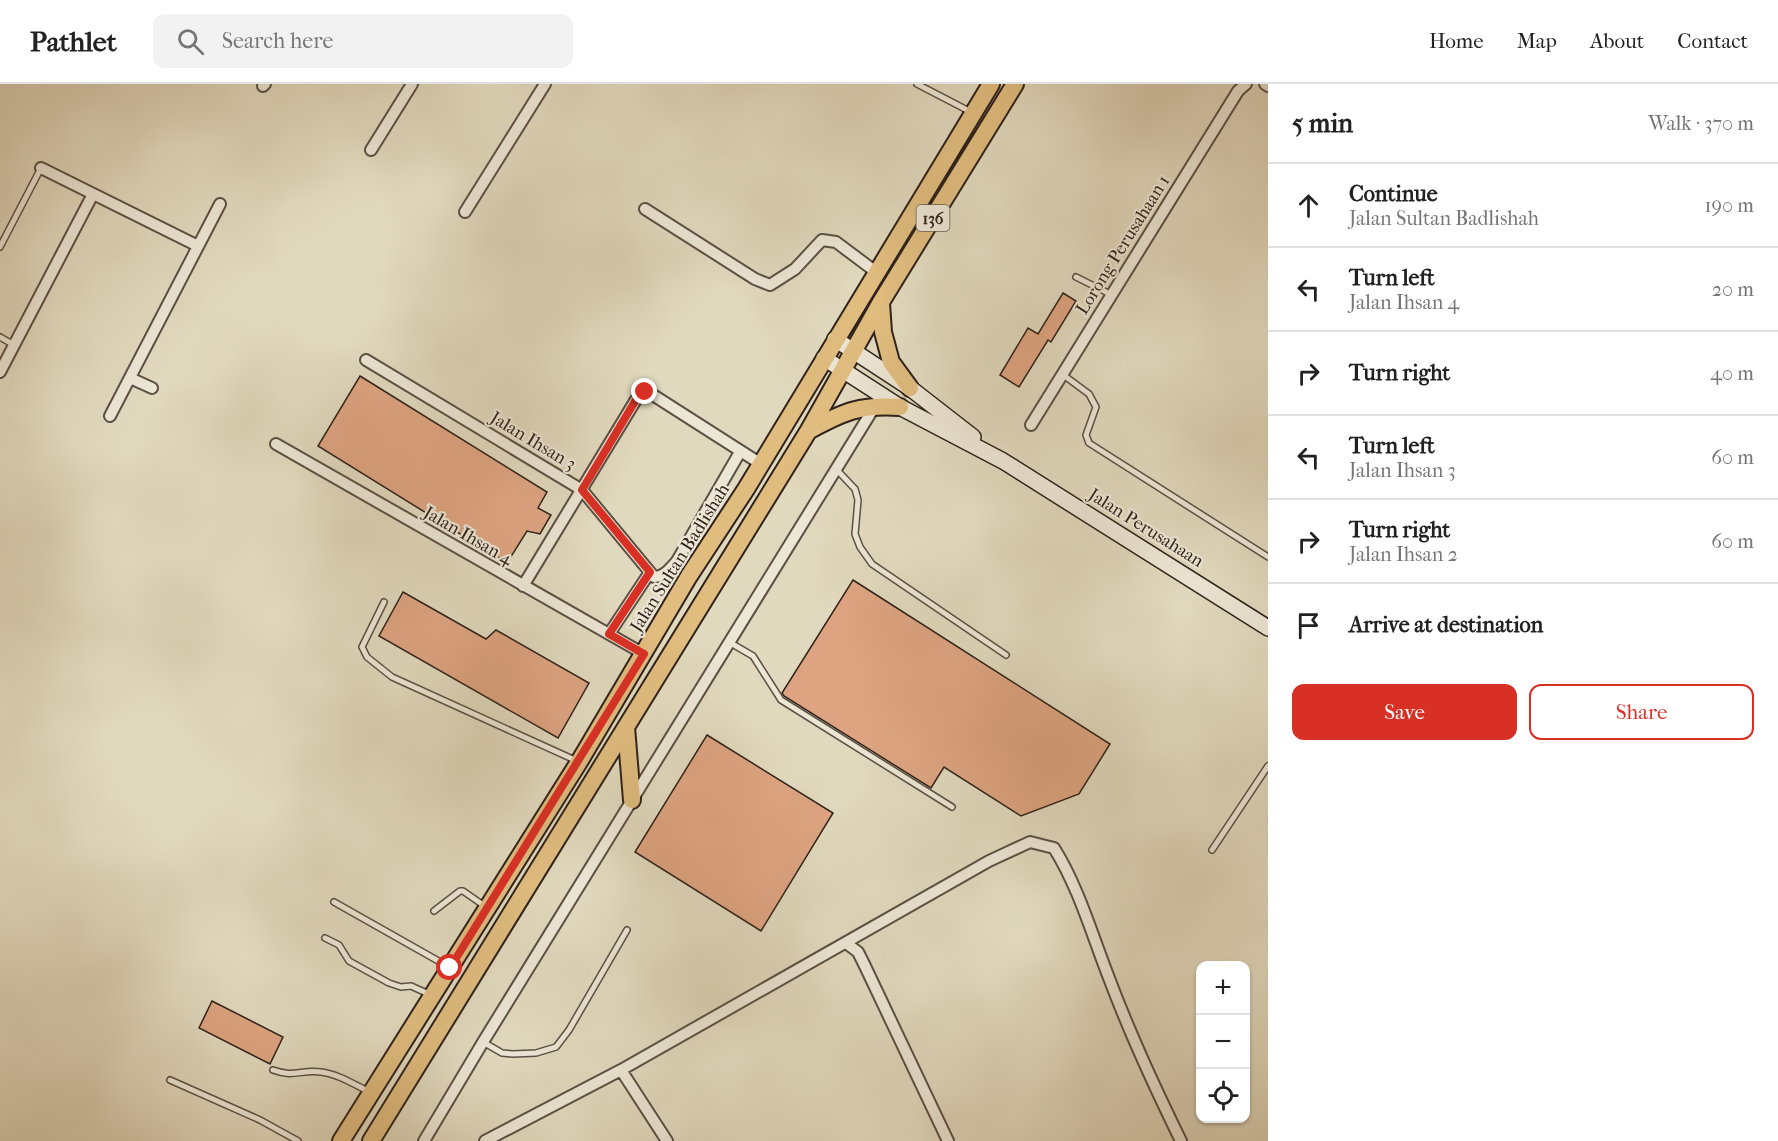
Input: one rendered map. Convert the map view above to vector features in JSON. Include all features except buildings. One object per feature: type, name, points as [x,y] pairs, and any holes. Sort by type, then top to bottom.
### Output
[{"type":"main road","name":"Jalan Sultan Badlishah","points":[[341,1141],[579,762],[689,576],[761,464],[991,84]]},
{"type":"main road","name":"136","points":[[371,1141],[809,430],[881,302],[1015,84]]},
{"type":"main road","points":[[881,302],[883,332],[891,362],[910,388]]},
{"type":"main road","name":"Jalan Perusahaan","points":[[835,339],[910,388],[1003,461]]},
{"type":"main road","name":"Jalan Perusahaan","points":[[824,358],[900,407],[1003,461],[1268,627]]},
{"type":"main road","points":[[809,430],[837,415],[875,406],[900,407]]},
{"type":"main road","points":[[626,727],[632,800]]},
{"type":"street","points":[[371,150],[412,84]]},
{"type":"street","points":[[465,213],[544,84]]},
{"type":"street","name":"Lorong Perusahaan 1","points":[[1031,425],[1238,91],[1246,84]]},
{"type":"street","points":[[41,168],[198,246]]},
{"type":"street","points":[[0,372],[93,194]]},
{"type":"street","points":[[110,416],[220,204]]},
{"type":"street","points":[[645,209],[755,279],[770,285],[795,269],[822,240],[836,242],[876,272]]},
{"type":"street","name":"Jalan Ihsan 3","points":[[366,360],[582,490],[654,575]]},
{"type":"street","points":[[130,378],[152,388]]},
{"type":"street","points":[[523,586],[637,398],[645,392],[652,394],[761,464]]},
{"type":"street","points":[[424,1141],[875,406]]},
{"type":"street","name":"Jalan Ihsan 4","points":[[276,444],[644,654]]},
{"type":"street","points":[[609,634],[654,575],[667,572],[677,561],[740,452]]},
{"type":"street","points":[[485,1141],[621,1070],[990,861],[1030,842],[1054,848],[1067,868],[1110,982],[1154,1085],[1181,1141]]},
{"type":"street","points":[[846,943],[858,952],[948,1141]]},
{"type":"street","points":[[621,1070],[667,1141]]},
{"type":"lane","points":[[916,84],[973,112]]},
{"type":"lane","points":[[0,247],[41,168]]},
{"type":"lane","points":[[1076,277],[1112,295]]},
{"type":"lane","points":[[0,337],[14,345]]},
{"type":"lane","points":[[1062,374],[1089,394],[1095,407],[1086,435],[1089,443],[1268,556]]},
{"type":"lane","points":[[836,469],[855,489],[858,500],[855,534],[860,548],[872,564],[1006,655]]},
{"type":"lane","points":[[384,602],[362,647],[367,657],[375,664],[392,677],[579,762]]},
{"type":"lane","points":[[729,642],[753,656],[781,700],[952,807]]},
{"type":"lane","points":[[1212,850],[1268,766]]},
{"type":"lane","points":[[434,911],[460,891],[488,908]]},
{"type":"lane","points":[[334,902],[450,968]]},
{"type":"lane","points":[[483,1042],[502,1053],[513,1054],[536,1053],[556,1047],[570,1030],[627,930]]},
{"type":"lane","points":[[325,938],[339,945],[349,961],[389,983],[401,987],[411,986],[433,996]]},
{"type":"lane","points":[[273,1070],[290,1074],[322,1072],[344,1079],[372,1093]]},
{"type":"lane","points":[[170,1080],[260,1120],[298,1141]]},
{"type":"route","points":[[450,968],[644,654],[609,634],[650,572],[582,490],[637,398],[645,392]]}]
